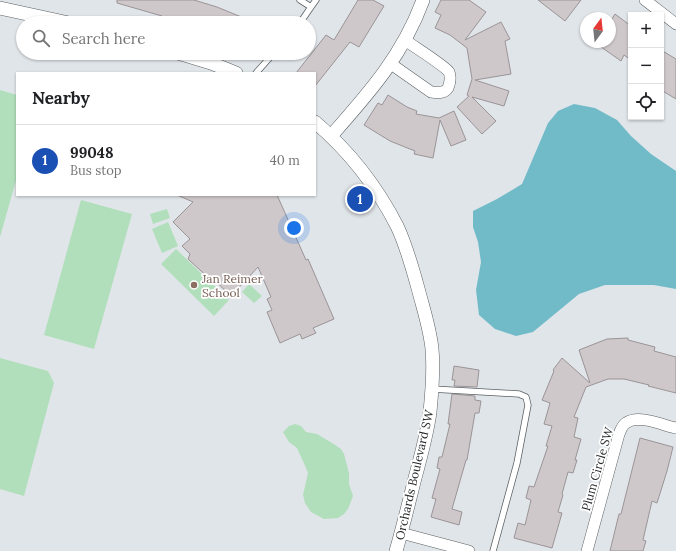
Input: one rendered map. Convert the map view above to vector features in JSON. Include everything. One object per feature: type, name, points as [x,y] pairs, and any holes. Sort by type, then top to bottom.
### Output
[{"type":"street","points":[[331,136],[369,93],[391,64],[414,23],[423,0]]},
{"type":"street","points":[[644,0],[676,24]]},
{"type":"street","points":[[0,8],[37,16]]},
{"type":"street","points":[[391,64],[431,92],[442,92],[449,86],[450,77],[446,69],[405,40]]},
{"type":"street","points":[[201,60],[234,72]]},
{"type":"street","name":"Orchards Boulevard SW","points":[[316,123],[342,147],[374,187],[397,228],[412,266],[428,322],[432,348],[432,389],[430,413],[423,450],[396,551]]},
{"type":"street","name":"Plum Circle SW","points":[[587,551],[619,434],[623,425],[626,422],[638,420],[676,428]]},
{"type":"street","points":[[401,533],[469,551]]},
{"type":"lane","points":[[300,0],[311,7]]},
{"type":"lane","points":[[305,16],[316,0]]},
{"type":"lane","points":[[257,72],[268,60]]},
{"type":"lane","points":[[432,389],[519,394],[526,397],[528,405],[517,463],[493,551]]},
{"type":"green space","points":[[0,90],[16,95],[16,181],[0,237]]},
{"type":"green space","points":[[81,200],[132,214],[94,349],[44,335]]},
{"type":"green space","points":[[167,209],[170,218],[153,224],[150,214]]},
{"type":"green space","points":[[168,222],[178,246],[162,253],[152,229]]},
{"type":"green space","points":[[176,249],[229,300],[214,316],[161,264]]},
{"type":"green space","points":[[249,284],[262,296],[254,303],[242,292]]},
{"type":"green space","points":[[0,358],[48,371],[54,383],[24,496],[0,489]]},
{"type":"green space","points":[[295,424],[301,426],[306,432],[317,434],[332,443],[341,449],[344,454],[349,473],[349,484],[353,496],[348,509],[338,518],[324,519],[311,512],[305,503],[303,495],[308,473],[297,448],[289,442],[283,432],[289,426]]},
{"type":"water","points":[[574,104],[595,108],[617,120],[631,136],[651,154],[676,171],[676,289],[654,285],[605,285],[579,294],[533,332],[516,336],[495,329],[479,315],[476,290],[481,262],[478,242],[473,227],[473,211],[522,184],[548,123],[558,111]]},
{"type":"building","points":[[117,0],[194,0],[239,16],[162,16],[117,3]]},
{"type":"building","points":[[358,0],[373,0],[384,6],[359,47],[350,42],[316,85],[316,72],[297,72],[306,60],[316,60],[316,48],[326,35],[334,40]]},
{"type":"building","points":[[441,0],[469,0],[486,12],[465,40],[501,22],[510,39],[505,41],[511,74],[475,80],[509,91],[504,106],[472,97],[496,121],[482,134],[457,107],[469,96],[467,95],[472,79],[467,48],[450,35],[435,28],[441,15],[435,12]]},
{"type":"building","points":[[538,0],[581,0],[565,21]]},
{"type":"building","points":[[616,15],[628,24],[628,58],[624,55],[621,61],[603,48],[616,48]]},
{"type":"building","points":[[664,52],[676,59],[676,99],[664,92]]},
{"type":"building","points":[[388,95],[407,107],[417,111],[416,114],[439,118],[454,111],[466,140],[451,146],[440,120],[433,158],[414,154],[415,151],[390,141],[364,125],[378,103],[382,105]]},
{"type":"building","name":"Jan Reimer School","points":[[179,196],[277,196],[306,260],[308,259],[334,319],[313,328],[316,333],[302,339],[300,334],[280,343],[267,312],[272,310],[267,299],[271,297],[258,267],[231,296],[188,259],[190,254],[182,246],[190,239],[173,222],[193,202]]},
{"type":"building","points":[[628,338],[628,340],[655,347],[654,351],[676,357],[676,393],[624,379],[608,379],[586,387],[574,417],[578,418],[574,437],[581,439],[575,460],[577,460],[573,473],[568,472],[558,512],[562,513],[552,548],[514,538],[518,523],[525,525],[531,500],[526,498],[529,486],[534,487],[548,446],[546,446],[552,426],[544,424],[550,403],[542,400],[554,371],[553,370],[562,358],[590,383],[579,350],[607,339]]},
{"type":"building","points":[[454,366],[479,370],[477,387],[454,386],[455,380],[452,380]]},
{"type":"building","points":[[452,394],[475,396],[475,400],[481,401],[479,413],[475,413],[467,460],[452,509],[462,512],[459,525],[431,517],[436,499],[432,498],[440,469],[437,468],[439,457],[442,457],[450,424],[448,424]]},
{"type":"building","points":[[640,438],[673,447],[667,471],[657,503],[652,501],[643,540],[646,541],[643,551],[610,551],[619,514],[621,514]]},
{"type":"place","name":"99048","points":[[360,199]]},
{"type":"place","name":"Jan Reimer School","points":[[194,285]]}]
